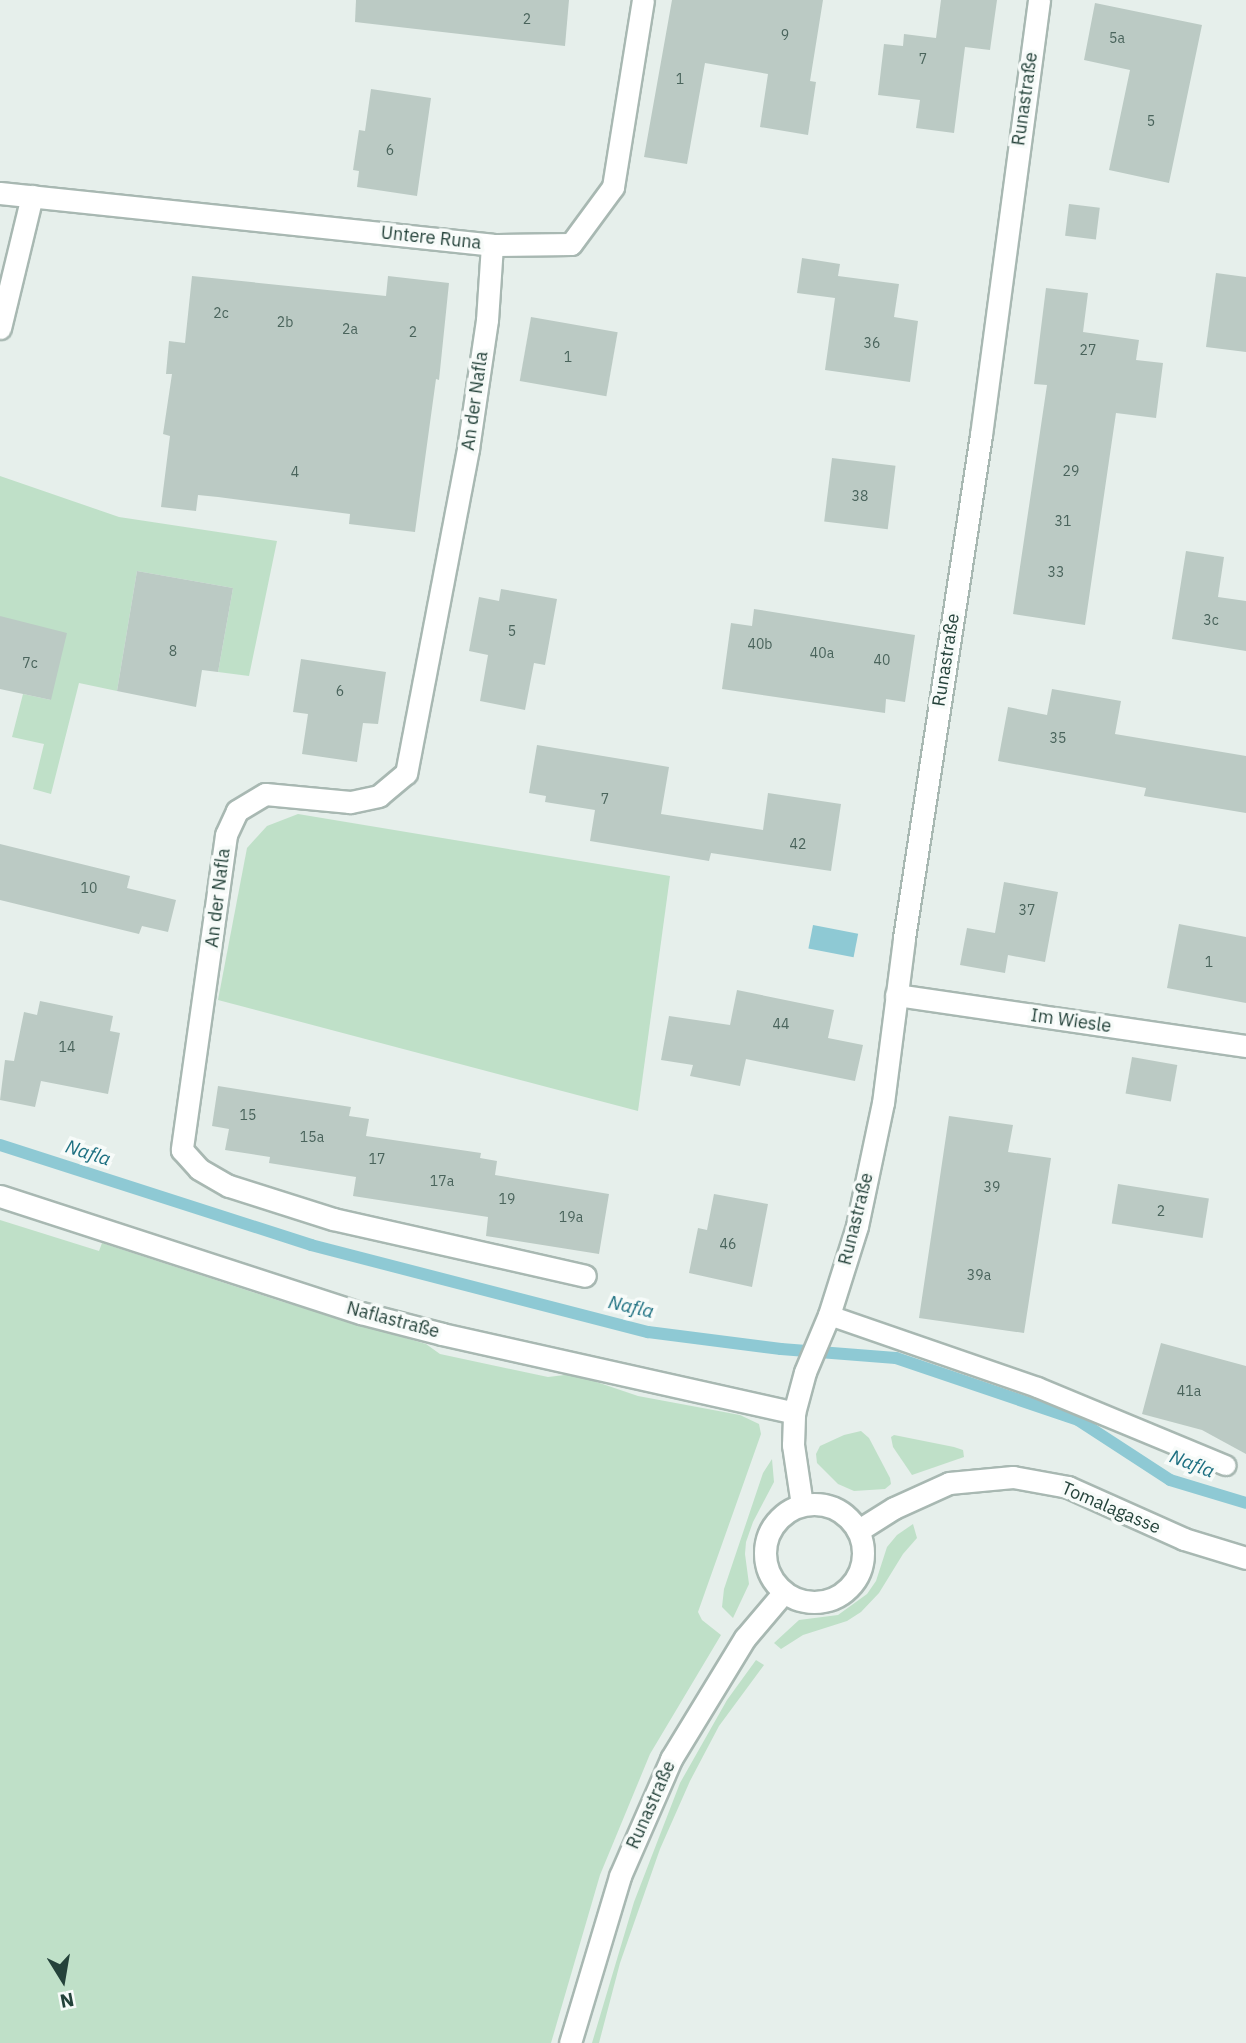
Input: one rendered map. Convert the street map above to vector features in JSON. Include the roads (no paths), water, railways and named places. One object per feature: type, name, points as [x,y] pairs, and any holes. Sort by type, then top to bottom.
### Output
[{"type":"street","name":"Untere Runa","points":[[0,193],[492,244],[572,244],[613,187],[643,0]]},
{"type":"street","name":"Runastraße","points":[[802,1505],[793,1445],[794,1413],[805,1372],[829,1315],[857,1226],[883,1103],[896,995],[981,435],[1039,0]]},
{"type":"street","points":[[0,328],[32,196]]},
{"type":"street","name":"An der Nafla","points":[[492,244],[487,320],[468,449],[405,773],[379,796],[349,802],[265,794],[237,811],[226,835],[182,1150],[199,1169],[229,1186],[333,1219],[585,1276]]},
{"type":"street","name":"Im Wiesle","points":[[896,995],[1246,1046]]},
{"type":"street","name":"Naflastraße","points":[[0,1196],[360,1313],[794,1413]]},
{"type":"street","name":"Tomalagasse","points":[[859,1530],[894,1508],[949,1483],[1013,1477],[1068,1487],[1184,1539],[1246,1558]]},
{"type":"street","points":[[819,1503],[835,1507],[849,1516],[859,1530],[864,1546],[863,1563],[857,1578],[846,1591],[831,1599],[815,1602],[798,1600],[784,1592],[766,1566],[768,1535],[776,1521],[787,1511],[802,1505],[819,1503]]},
{"type":"street","name":"Runastraße","points":[[570,2043],[620,1876],[671,1759],[746,1638],[784,1592]]},
{"type":"lane","points":[[829,1315],[1037,1387],[1225,1465]]},
{"type":"water","points":[[813,925],[858,934],[854,957],[808,949]]},
{"type":"waterway","name":"Nafla","points":[[0,1145],[311,1245],[648,1332],[781,1349],[896,1358],[1078,1420],[1170,1480],[1246,1503]]}]
